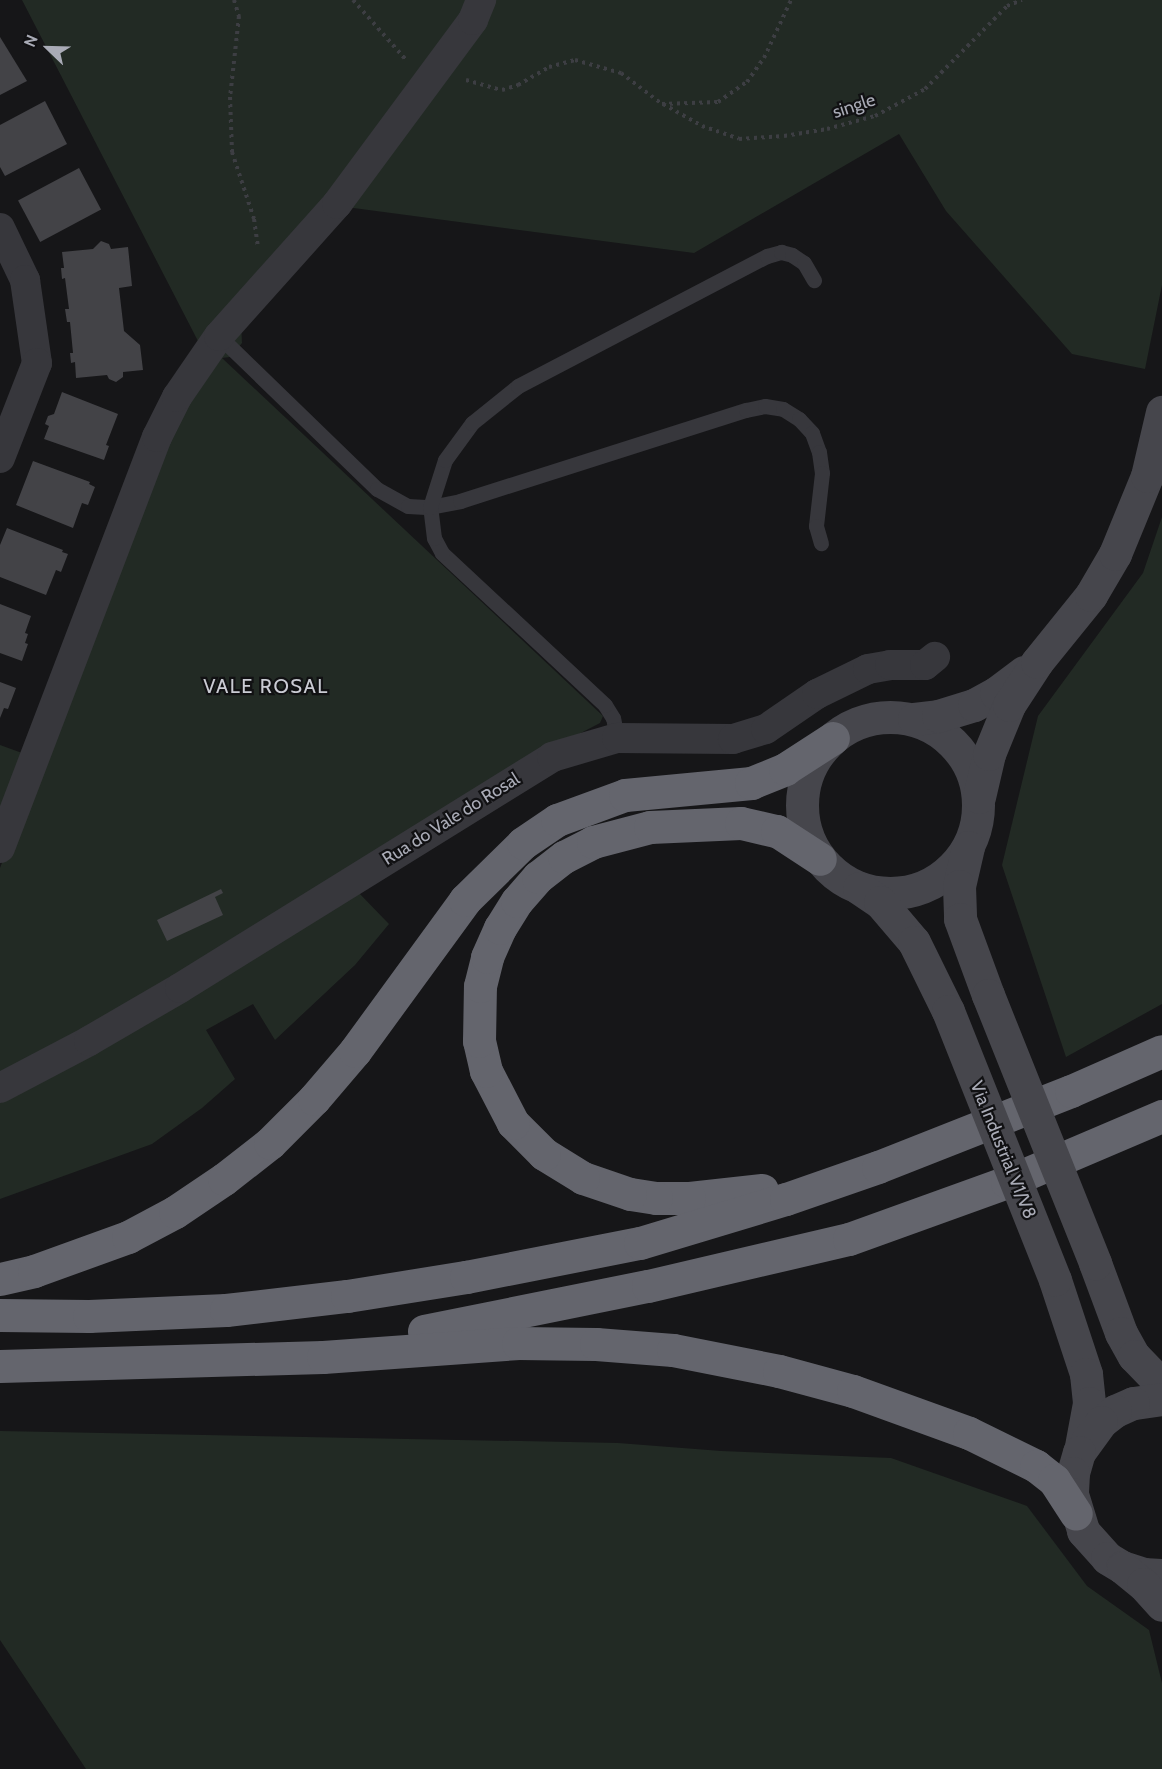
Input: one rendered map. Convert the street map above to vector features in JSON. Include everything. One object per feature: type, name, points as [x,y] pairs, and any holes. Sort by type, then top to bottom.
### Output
[{"type":"highway","points":[[0,1280],[34,1271],[128,1237],[175,1212],[224,1179],[270,1143],[314,1099],[355,1051],[465,900],[523,843],[549,826],[589,807],[625,795],[751,783],[785,769],[833,738]]},
{"type":"highway","points":[[820,859],[777,831],[741,823],[720,822],[650,827],[624,832],[593,842],[564,857],[538,877],[500,928],[487,957],[480,986],[479,1041],[486,1071],[498,1098],[528,1139],[566,1169],[605,1187],[656,1198],[689,1198],[803,1183],[878,1167]]},
{"type":"highway","points":[[0,1316],[88,1316],[225,1310],[347,1296],[466,1277],[640,1243],[786,1199],[878,1167],[1071,1091],[1162,1051]]},
{"type":"highway","points":[[236,1360],[448,1327],[648,1286],[849,1239],[1007,1182],[1162,1116]]},
{"type":"highway","points":[[0,1366],[236,1360],[560,1342],[645,1347],[714,1357],[779,1371],[853,1391],[969,1432],[1036,1466],[1054,1480],[1076,1514]]},
{"type":"main road","points":[[1162,412],[1147,476],[1115,554],[1091,595],[1022,683],[998,730],[989,754],[978,800],[975,830],[959,886],[960,919],[1122,1333],[1134,1356],[1162,1385]]},
{"type":"main road","points":[[970,844],[947,872],[916,890],[880,892],[846,882],[820,859],[805,829],[802,796],[812,764],[833,738],[854,724],[879,717],[914,719],[938,716],[974,705],[996,693],[1037,662]]},
{"type":"main road","points":[[914,719],[946,736],[959,749],[975,781],[978,800]]},
{"type":"main road","name":"Via Industrial V1/V8","points":[[846,882],[880,902],[897,919],[914,942],[948,1011],[1055,1280],[1086,1374],[1089,1403],[1086,1429],[1073,1473],[1072,1494],[1076,1514]]},
{"type":"main road","points":[[1079,1452],[1101,1422],[1116,1411],[1133,1403],[1162,1399]]},
{"type":"main road","points":[[1076,1514],[1093,1546],[1143,1584],[1162,1605]]},
{"type":"main road","points":[[1122,1567],[1143,1574],[1162,1575]]},
{"type":"street","points":[[0,849],[157,437],[177,397],[219,336],[337,204],[424,83],[473,20],[481,0]]},
{"type":"street","points":[[0,228],[25,280],[37,363],[0,458]]},
{"type":"street","name":"Rua do Vale do Rosal","points":[[0,1088],[89,1041],[180,988],[552,757],[587,744],[617,738],[646,736],[733,739],[766,729],[817,694],[868,669],[890,665],[925,665],[935,657]]},
{"type":"lane","points":[[617,738],[614,718],[605,705],[442,553],[434,538],[430,507],[445,460],[455,443],[472,423],[518,386],[767,256],[781,252],[792,255],[804,263],[814,280]]},
{"type":"lane","points":[[219,336],[377,489],[408,506],[430,507],[460,501],[746,410],[765,406],[783,409],[799,419],[812,433],[819,452],[822,473],[816,526],[821,543]]},
{"type":"path","points":[[234,0],[239,16],[230,97],[232,152],[254,219],[259,251]]},
{"type":"path","points":[[352,0],[424,83]]},
{"type":"path","points":[[662,104],[718,102],[747,82],[764,58],[791,0]]},
{"type":"path","name":"single","points":[[424,83],[441,77],[454,77],[502,90],[518,85],[549,67],[575,60],[621,73],[662,104],[702,126],[739,139],[795,135],[875,116],[925,89],[1007,6],[1022,0]]},
{"type":"shaded area","points":[[22,0],[1162,0],[1162,285],[1145,369],[1072,354],[946,211],[899,134],[694,253],[346,207],[241,323],[242,343],[230,357],[222,358],[603,716],[600,723],[552,748],[186,974],[0,1078],[0,868],[199,343]]},
{"type":"shaded area","points":[[1162,517],[1162,1004],[1066,1057],[1002,865],[1038,716],[1143,573]]},
{"type":"shaded area","points":[[0,745],[22,753],[0,810]]},
{"type":"shaded area","points":[[357,891],[389,924],[355,965],[275,1040],[253,1004],[206,1030],[235,1079],[202,1108],[152,1144],[0,1199],[0,1103],[92,1056]]},
{"type":"shaded area","points":[[0,1431],[618,1443],[721,1451],[891,1458],[1027,1506],[1087,1586],[1149,1630],[1162,1683],[1162,1769],[86,1769],[0,1640]]},
{"type":"building","points":[[0,37],[27,81],[0,95]]},
{"type":"building","points":[[45,101],[67,144],[5,176],[0,167],[0,125]]},
{"type":"building","points":[[79,168],[101,209],[40,242],[18,200]]},
{"type":"building","points":[[101,241],[109,244],[111,249],[128,247],[132,286],[119,288],[124,331],[140,345],[143,370],[123,372],[123,377],[116,382],[109,379],[107,375],[76,378],[75,362],[71,363],[70,353],[73,353],[70,322],[67,322],[65,309],[69,309],[65,278],[62,279],[61,268],[64,268],[62,252],[93,249]]},
{"type":"building","points":[[62,392],[118,414],[106,445],[109,446],[104,460],[44,439],[49,426],[45,424],[48,416],[54,414]]},
{"type":"building","points":[[33,461],[90,482],[89,484],[95,487],[88,505],[82,503],[73,528],[16,505]]},
{"type":"building","points":[[7,528],[68,554],[61,572],[56,570],[46,595],[0,577],[0,545]]},
{"type":"building","points":[[0,604],[31,616],[25,633],[28,634],[25,643],[28,644],[22,661],[0,653]]},
{"type":"building","points":[[0,682],[16,688],[8,709],[4,708],[0,718]]},
{"type":"building","points":[[221,889],[223,893],[215,897],[223,915],[167,941],[157,920]]},
{"type":"district","name":"VALE ROSAL","points":[[266,686]]}]
